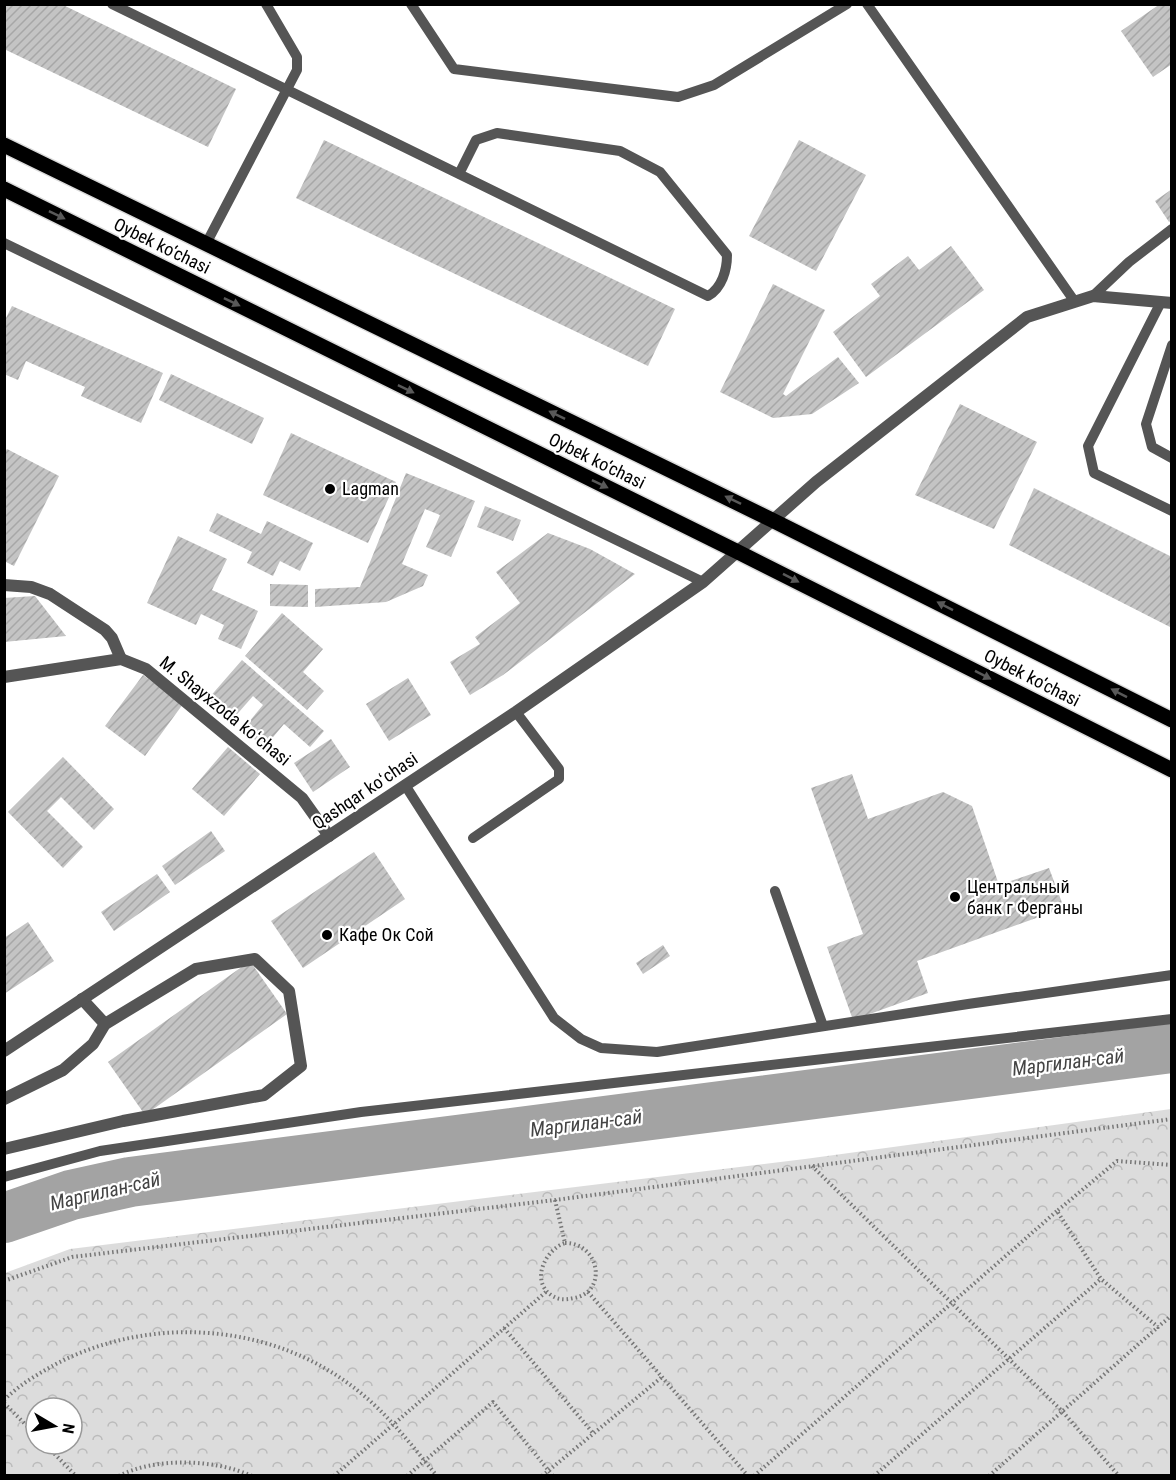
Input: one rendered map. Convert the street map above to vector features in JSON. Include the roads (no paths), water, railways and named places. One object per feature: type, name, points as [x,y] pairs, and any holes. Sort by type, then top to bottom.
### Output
[{"type":"main road","name":"Oybek ko‘chasi","points":[[4,145],[772,520],[1172,720]]},
{"type":"main road","name":"Oybek ko‘chasi","points":[[4,189],[738,552],[1172,770]]},
{"type":"street","name":"Qashqar koʻchasi","points":[[4,1051],[516,712],[703,582],[816,482],[1027,317],[1093,296]]},
{"type":"street","points":[[1093,296],[1166,302]]},
{"type":"street","points":[[4,585],[32,587],[50,594],[105,630],[112,638],[121,659],[4,677]]},
{"type":"street","name":"M. Shayxzoda koʻchasi","points":[[121,659],[146,669],[302,798],[329,836]]},
{"type":"street","points":[[4,1099],[63,1070],[93,1044],[105,1024],[196,969],[255,959],[289,991],[301,1065],[264,1095],[123,1121],[4,1149]]},
{"type":"street","points":[[82,999],[105,1024]]},
{"type":"lane","points":[[112,4],[708,296],[716,291],[727,267],[727,255],[660,172],[620,151],[497,133],[476,140],[459,174]]},
{"type":"lane","points":[[206,244],[297,70],[297,57],[266,4]]},
{"type":"lane","points":[[411,4],[454,69],[678,97],[714,85],[846,4]]},
{"type":"lane","points":[[867,4],[1075,302]]},
{"type":"lane","points":[[1093,296],[1129,262],[1172,229]]},
{"type":"lane","points":[[4,243],[703,582]]},
{"type":"lane","points":[[1166,302],[1088,446],[1094,473],[1172,511]]},
{"type":"lane","points":[[1172,345],[1146,424],[1152,447],[1172,458]]},
{"type":"lane","points":[[473,838],[559,780],[559,769],[516,712]]},
{"type":"lane","points":[[405,785],[554,1018],[581,1039],[601,1048],[657,1052],[1172,975]]},
{"type":"lane","points":[[775,891],[823,1026]]},
{"type":"lane","points":[[4,1177],[100,1151],[361,1112],[1172,1019]]},
{"type":"waterway","name":"Маргилан-сай","points":[[4,1218],[71,1195],[130,1182],[1172,1048]]},
{"type":"place","name":"Lagman","points":[[330,489]]},
{"type":"place","name":"Центральный банк г Ферганы","points":[[955,897]]},
{"type":"place","name":"Кафе Ок Сой","points":[[327,935]]}]
